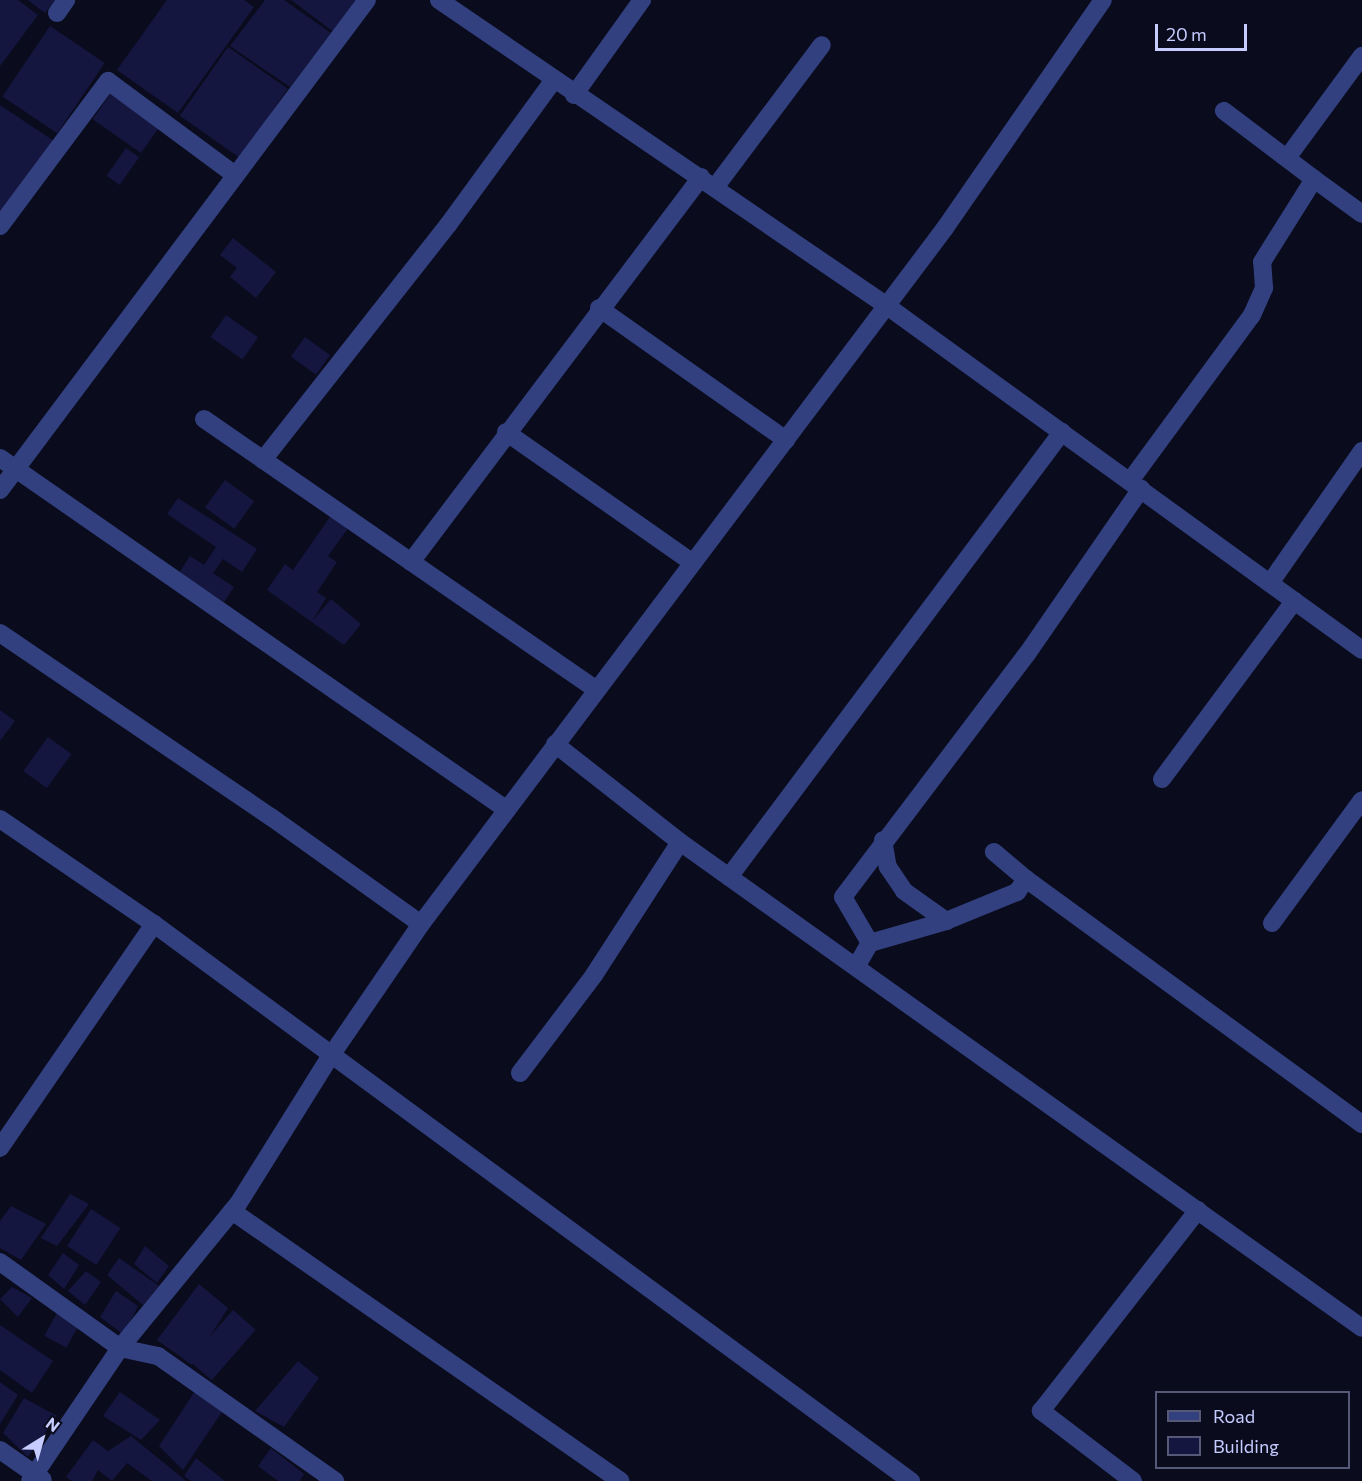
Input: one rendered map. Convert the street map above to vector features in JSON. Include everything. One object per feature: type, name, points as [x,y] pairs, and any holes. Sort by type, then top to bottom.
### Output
[{"type":"street","points":[[0,490],[7,463],[235,175],[367,0]]},
{"type":"street","points":[[574,95],[642,0]]},
{"type":"street","points":[[0,1450],[36,1479],[120,1348],[232,1211],[330,1057],[421,924],[887,306],[1103,0]]},
{"type":"street","points":[[450,3],[553,81],[708,182],[887,306],[1362,650]]},
{"type":"street","points":[[411,562],[599,308],[822,45]]},
{"type":"street","points":[[1287,158],[1362,56]]},
{"type":"street","points":[[0,226],[108,81],[235,175]]},
{"type":"street","points":[[263,460],[448,225],[553,81]]},
{"type":"street","points":[[1224,111],[1362,213]]},
{"type":"street","points":[[870,943],[843,897],[883,840],[1027,654],[1136,485],[1252,315],[1264,288],[1262,262],[1314,179]]},
{"type":"street","points":[[599,308],[786,440]]},
{"type":"street","points":[[204,419],[597,690]]},
{"type":"street","points":[[506,432],[693,563]]},
{"type":"street","points":[[729,877],[1062,432]]},
{"type":"street","points":[[1270,584],[1362,451]]},
{"type":"street","points":[[7,463],[507,810]]},
{"type":"street","points":[[1162,779],[1294,601]]},
{"type":"street","points":[[0,633],[421,924]]},
{"type":"street","points":[[555,744],[680,842],[1362,1328]]},
{"type":"street","points":[[1272,923],[1362,800]]},
{"type":"street","points":[[0,819],[154,924],[330,1057],[911,1481]]},
{"type":"street","points":[[883,840],[888,867],[904,891],[946,921]]},
{"type":"street","points":[[520,1073],[594,975],[680,842]]},
{"type":"street","points":[[994,852],[1026,879],[1362,1124]]},
{"type":"street","points":[[856,967],[870,943],[946,921],[1017,892],[1026,879]]},
{"type":"street","points":[[0,1148],[154,924]]},
{"type":"street","points":[[1133,1481],[1041,1411],[1198,1210]]},
{"type":"street","points":[[232,1211],[620,1481]]},
{"type":"street","points":[[0,1262],[120,1348],[158,1356],[335,1481]]},
{"type":"building","points":[[0,0],[18,0],[38,15],[0,66]]},
{"type":"building","points":[[28,0],[55,0],[45,13]]},
{"type":"building","points":[[167,0],[244,0],[254,7],[178,113],[117,70]]},
{"type":"building","points":[[265,0],[284,0],[331,33],[290,87],[230,46]]},
{"type":"building","points":[[291,0],[359,0],[335,33]]},
{"type":"building","points":[[50,26],[105,63],[57,133],[2,96]]},
{"type":"building","points":[[228,47],[288,89],[240,158],[180,116]]},
{"type":"building","points":[[111,93],[159,127],[141,153],[93,119]]},
{"type":"building","points":[[0,105],[54,141],[0,212]]},
{"type":"building","points":[[126,148],[139,157],[120,185],[106,176]]},
{"type":"building","points":[[233,238],[276,272],[256,298],[230,277],[237,268],[220,255]]},
{"type":"building","points":[[226,315],[258,337],[242,359],[211,337]]},
{"type":"building","points":[[305,337],[330,355],[316,375],[291,356]]},
{"type":"building","points":[[225,480],[254,501],[234,529],[205,508]]},
{"type":"building","points":[[178,498],[257,549],[242,572],[223,559],[213,573],[234,587],[224,602],[179,573],[190,556],[204,565],[216,547],[167,514]]},
{"type":"building","points":[[332,514],[349,527],[328,556],[337,562],[317,592],[326,598],[313,620],[331,599],[361,624],[344,645],[267,590],[285,564],[293,570]]},
{"type":"building","points":[[0,710],[15,721],[0,741]]},
{"type":"building","points":[[48,737],[71,754],[47,788],[23,771]]},
{"type":"building","points":[[70,1194],[89,1204],[57,1246],[41,1238]]},
{"type":"building","points":[[11,1206],[46,1224],[21,1260],[0,1248],[0,1221]]},
{"type":"building","points":[[91,1209],[120,1228],[96,1265],[67,1246]]},
{"type":"building","points":[[145,1246],[169,1266],[157,1283],[134,1264]]},
{"type":"building","points":[[63,1253],[79,1265],[64,1289],[48,1275]]},
{"type":"building","points":[[119,1258],[159,1286],[143,1305],[107,1275]]},
{"type":"building","points":[[86,1271],[101,1282],[85,1305],[68,1291]]},
{"type":"building","points":[[199,1284],[228,1308],[192,1365],[157,1340]]},
{"type":"building","points":[[12,1287],[32,1298],[18,1317],[0,1299]]},
{"type":"building","points":[[116,1291],[138,1306],[124,1335],[100,1317]]},
{"type":"building","points":[[233,1310],[256,1330],[212,1380],[189,1361]]},
{"type":"building","points":[[57,1313],[79,1325],[66,1348],[44,1336]]},
{"type":"building","points":[[0,1325],[53,1361],[32,1393],[0,1370]]},
{"type":"building","points":[[298,1361],[319,1378],[284,1427],[255,1411]]},
{"type":"building","points":[[0,1382],[18,1395],[0,1424]]},
{"type":"building","points":[[195,1391],[222,1412],[183,1470],[159,1446]]},
{"type":"building","points":[[120,1392],[160,1420],[141,1440],[103,1416]]},
{"type":"building","points":[[24,1398],[57,1416],[28,1457],[3,1433]]},
{"type":"building","points":[[131,1436],[186,1481],[152,1481],[127,1463],[112,1481],[98,1470],[92,1481],[72,1481],[66,1477],[93,1440],[108,1451]]},
{"type":"building","points":[[271,1448],[304,1474],[300,1481],[278,1481],[258,1466]]},
{"type":"building","points":[[196,1458],[225,1481],[191,1481],[184,1476]]}]
